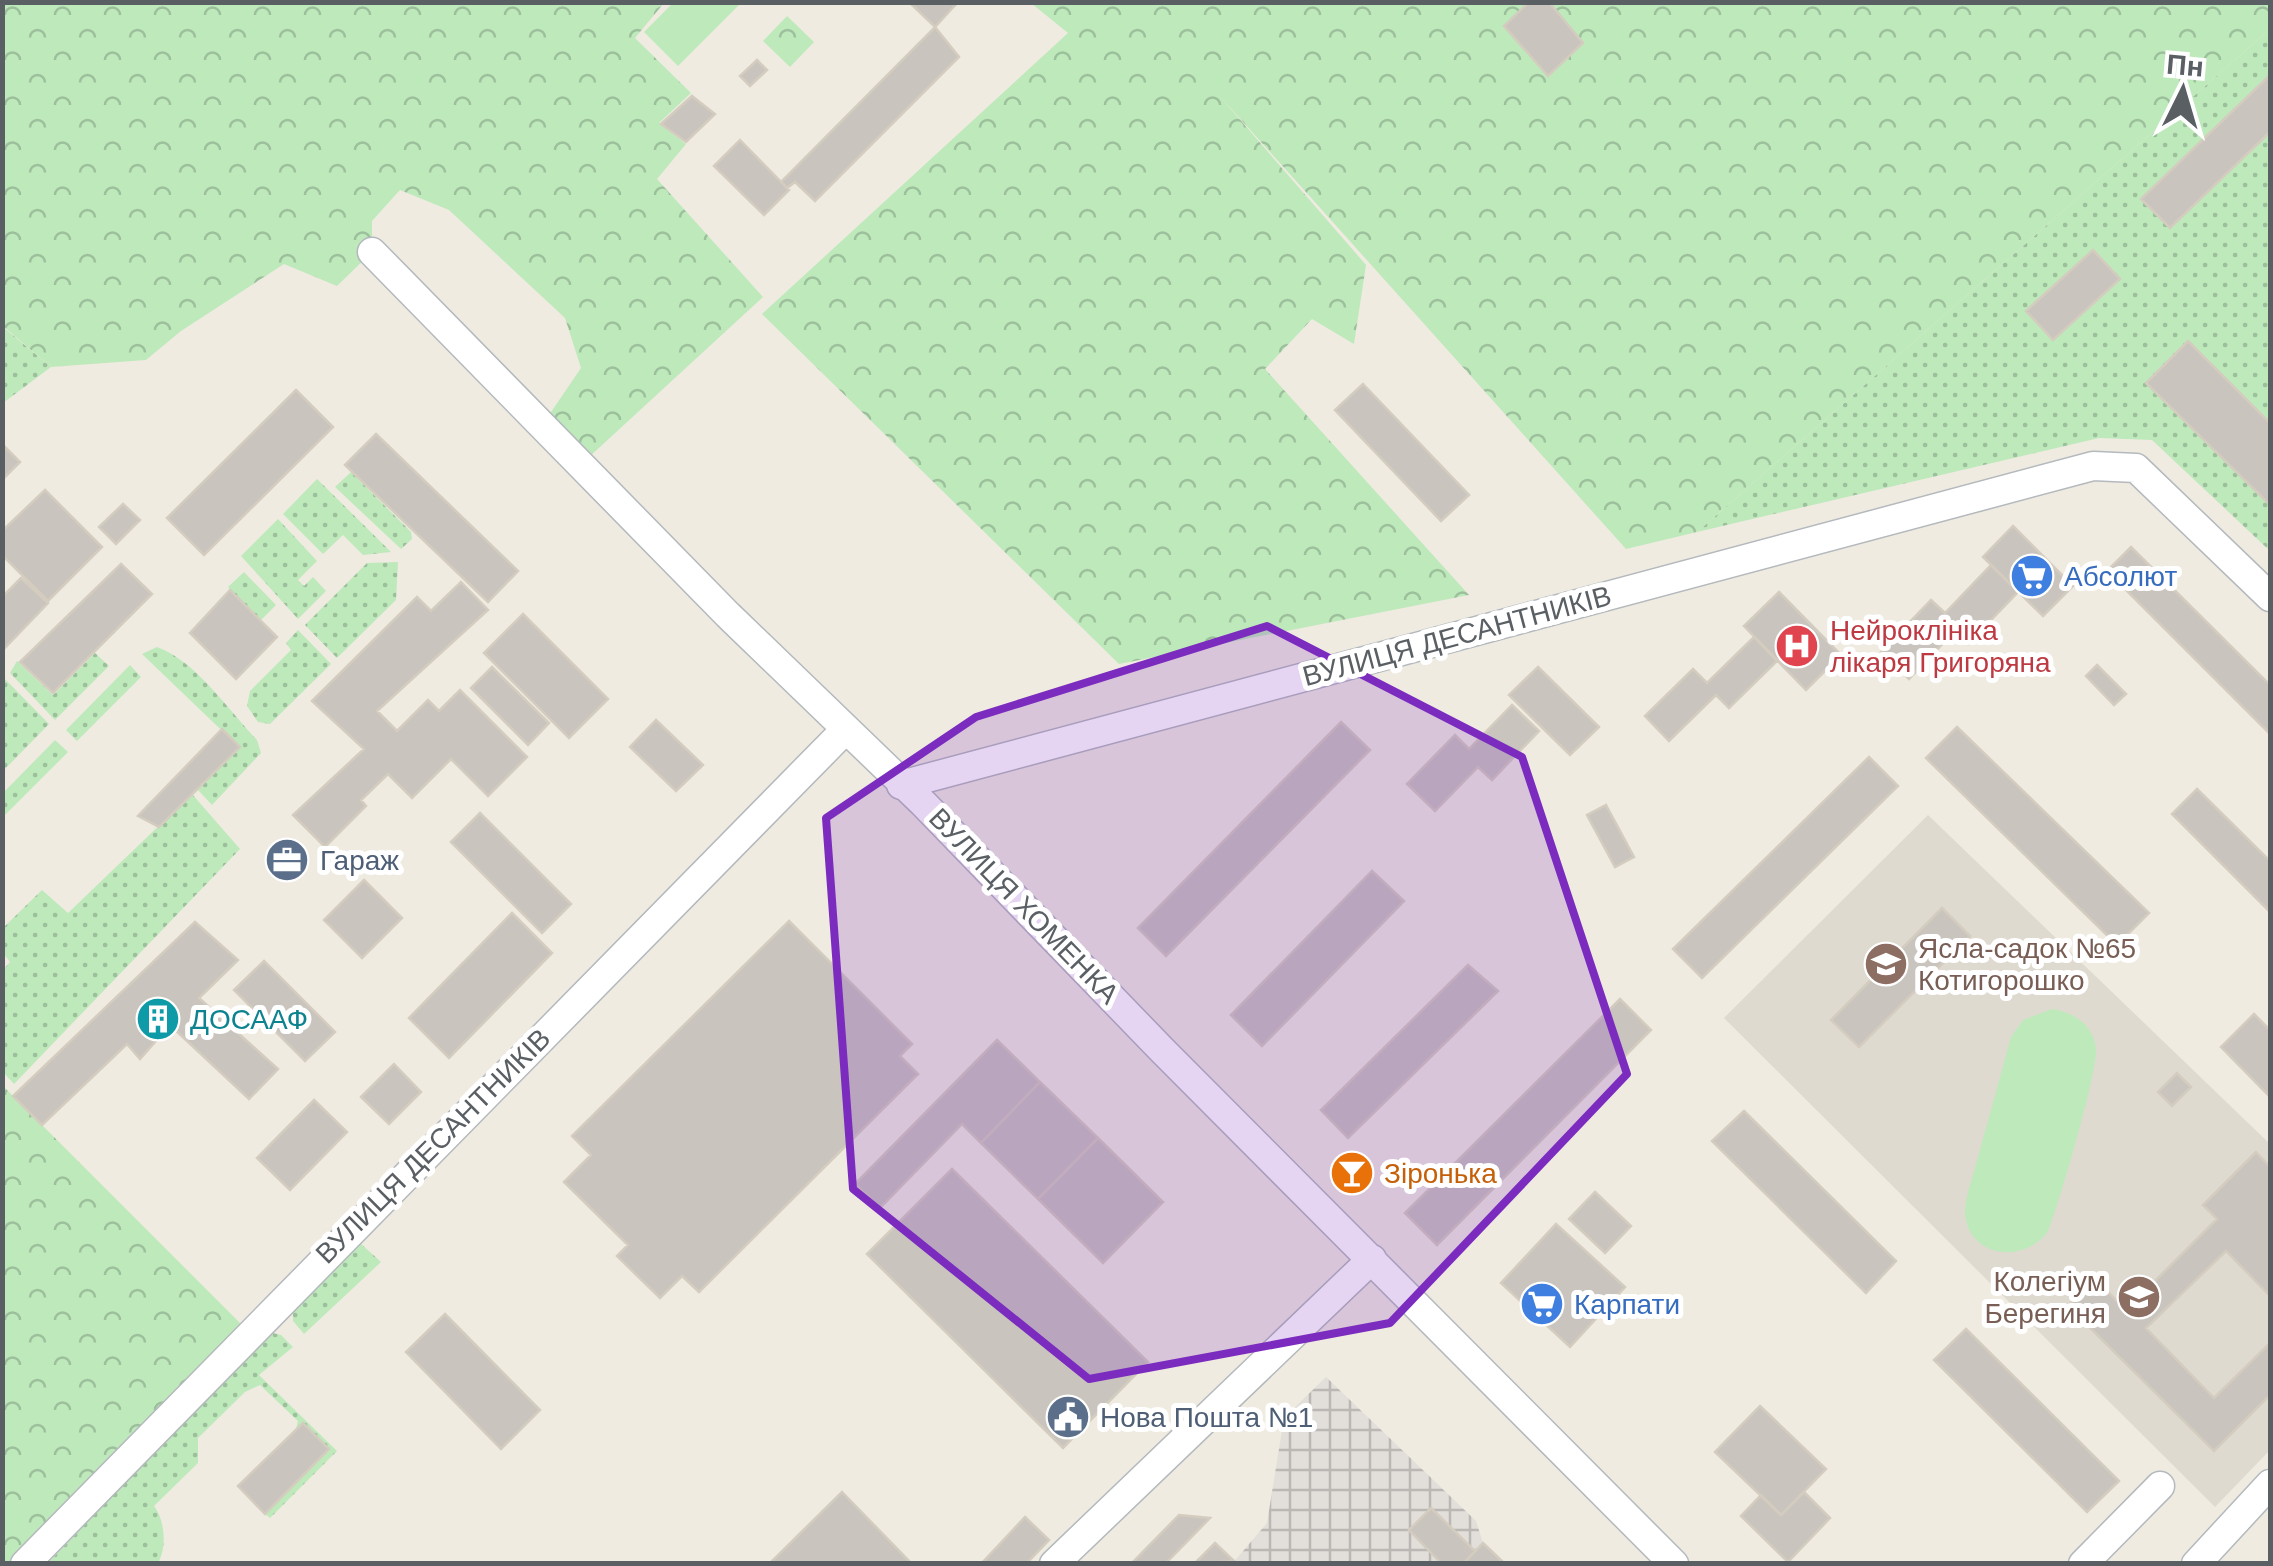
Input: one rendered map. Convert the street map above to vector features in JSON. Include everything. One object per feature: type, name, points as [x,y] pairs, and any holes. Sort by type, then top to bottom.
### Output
[{"type":"street","name":"ВУЛИЦЯ ХОМЕНКА","points":[[372,252],[1674,1564]]},
{"type":"street","name":"ВУЛИЦЯ ДЕСАНТНИКІВ","points":[[901,784],[2094,466],[2136,468],[2270,597]]},
{"type":"street","name":"ВУЛИЦЯ ДЕСАНТНИКІВ","points":[[25,1564],[844,731]]},
{"type":"street","points":[[1054,1564],[1372,1259]]},
{"type":"street","points":[[2196,1564],[2270,1484]]},
{"type":"street","points":[[2083,1564],[2160,1486]]},
{"type":"highlighted area","points":[[1267,626],[1522,757],[1627,1074],[1390,1323],[1089,1379],[853,1189],[826,818],[976,717]]},
{"type":"shaded area","name":"Колегіум Берегиня","points":[[1928,815],[2270,1144],[2270,1450],[2215,1507],[1724,1018]]},
{"type":"shaded area","points":[[1326,1377],[1476,1521],[1483,1543],[1505,1563],[1232,1564],[1267,1523],[1284,1418]]},
{"type":"green space","points":[[3,2],[664,3],[635,38],[691,93],[659,123],[686,144],[657,179],[763,297],[588,458],[549,415],[581,368],[565,318],[449,210],[400,190],[372,221],[372,252],[337,286],[284,264],[181,331],[146,360],[51,367],[3,326]]},
{"type":"green space","points":[[673,3],[739,5],[678,66],[644,32]]},
{"type":"green space","points":[[1031,3],[2270,3],[2270,29],[1697,532],[1626,549],[1217,93],[1366,265],[1354,344],[1312,319],[1265,369],[1469,595],[1119,664],[762,314],[1068,33]]},
{"type":"green space","points":[[787,16],[814,42],[790,67],[763,41]]},
{"type":"green space","points":[[2270,29],[2270,551],[2152,440],[2099,438],[1697,532]]},
{"type":"green space","points":[[2,326],[51,367],[3,403],[2,403]]},
{"type":"green space","points":[[351,472],[411,532],[412,539],[401,549],[335,487]]},
{"type":"green space","points":[[317,479],[391,552],[363,555],[343,535],[323,554],[283,514]]},
{"type":"green space","points":[[278,519],[317,561],[298,580],[304,586],[313,577],[326,591],[298,619],[241,556]]},
{"type":"green space","points":[[398,562],[396,600],[337,658],[305,625],[367,563]]},
{"type":"green space","points":[[244,572],[276,605],[261,620],[228,587]]},
{"type":"green space","points":[[298,630],[331,664],[270,724],[258,722],[247,706],[250,691],[291,650],[286,643]]},
{"type":"green space","points":[[157,647],[198,675],[257,740],[261,753],[212,805],[198,790],[239,747],[142,654]]},
{"type":"green space","points":[[95,653],[109,666],[55,720],[10,673],[17,661],[53,695]]},
{"type":"green space","points":[[130,665],[141,677],[77,741],[66,730]]},
{"type":"green space","points":[[3,677],[49,724],[3,771]]},
{"type":"green space","points":[[55,740],[68,752],[3,817],[3,793]]},
{"type":"green space","points":[[192,794],[240,849],[14,1084],[3,1072],[3,970],[10,962],[3,953],[3,928],[42,890],[68,913]]},
{"type":"green space","points":[[2052,1009],[2075,1017],[2091,1033],[2096,1048],[2091,1082],[2048,1231],[2025,1249],[1998,1251],[1985,1247],[1968,1226],[1967,1197],[2011,1037],[2023,1020]]},
{"type":"green space","points":[[2,1085],[249,1332],[19,1564],[2,1563]]},
{"type":"green space","points":[[360,1243],[381,1262],[304,1334],[293,1321],[293,1311]]},
{"type":"green space","points":[[269,1332],[281,1335],[293,1347],[259,1375],[337,1451],[270,1518],[265,1514],[328,1448],[304,1424],[296,1429],[298,1421],[260,1385],[245,1392],[198,1438],[198,1463],[154,1506],[164,1534],[158,1563],[50,1561]]},
{"type":"building","points":[[909,2],[958,2],[935,27]]},
{"type":"building","points":[[1529,2],[1549,2],[1583,43],[1548,76],[1504,26]]},
{"type":"building","points":[[935,27],[959,57],[815,201],[795,182],[787,188],[781,182]]},
{"type":"building","points":[[757,60],[767,70],[750,86],[740,76]]},
{"type":"building","points":[[2270,75],[2270,132],[2170,228],[2141,199]]},
{"type":"building","points":[[692,96],[715,114],[686,142],[661,124]]},
{"type":"building","points":[[740,140],[789,190],[764,215],[714,166]]},
{"type":"building","points":[[2093,250],[2120,279],[2053,340],[2026,311]]},
{"type":"building","points":[[2188,341],[2270,423],[2270,505],[2146,383]]},
{"type":"building","points":[[1363,384],[1469,495],[1441,521],[1335,410]]},
{"type":"building","points":[[296,390],[333,427],[204,555],[167,518]]},
{"type":"building","points":[[376,434],[518,571],[488,602],[345,465]]},
{"type":"building","points":[[2,444],[20,462],[2,480]]},
{"type":"building","points":[[45,490],[102,547],[48,601],[2,555],[2,531]]},
{"type":"building","points":[[123,504],[140,520],[116,544],[99,527]]},
{"type":"building","name":"Абсолют","points":[[2013,526],[2073,586],[2043,616],[1983,557]]},
{"type":"building","points":[[2131,547],[2270,685],[2270,734],[2107,571]]},
{"type":"building","points":[[121,564],[152,594],[53,693],[20,662]]},
{"type":"building","points":[[1991,565],[2018,592],[1968,644],[1955,631],[1909,679],[1881,652],[1931,600],[1945,613]]},
{"type":"building","points":[[21,578],[48,603],[2,651],[2,597]]},
{"type":"building","points":[[461,582],[488,610],[377,711],[397,731],[428,700],[439,711],[460,690],[527,757],[488,796],[451,759],[412,798],[388,774],[361,800],[366,806],[325,847],[293,815],[364,749],[312,701],[417,597],[431,611]]},
{"type":"building","points":[[230,590],[277,637],[236,679],[190,633]]},
{"type":"building","name":"Нейроклініка лікаря Григоряна","points":[[1779,592],[1841,655],[1806,690],[1744,626]]},
{"type":"building","points":[[523,614],[608,699],[569,738],[484,653]]},
{"type":"building","points":[[1754,637],[1777,661],[1729,708],[1716,695],[1669,741],[1645,716],[1693,669],[1707,683]]},
{"type":"building","points":[[2097,665],[2126,694],[2114,705],[2086,676]]},
{"type":"building","points":[[492,667],[549,723],[528,745],[471,688]]},
{"type":"building","points":[[1538,667],[1599,727],[1570,755],[1509,695]]},
{"type":"building","points":[[1512,705],[1539,731],[1492,780],[1478,767],[1435,811],[1407,784],[1455,735],[1469,749]]},
{"type":"building","points":[[656,720],[703,765],[676,791],[630,747]]},
{"type":"building","points":[[1341,722],[1370,750],[1166,956],[1138,928]]},
{"type":"building","points":[[1957,727],[2149,913],[2117,945],[1926,758]]},
{"type":"building","points":[[222,729],[240,747],[159,827],[138,816]]},
{"type":"building","points":[[1869,757],[1898,786],[1702,978],[1673,949]]},
{"type":"building","points":[[2197,789],[2270,861],[2270,912],[2172,814]]},
{"type":"building","points":[[1606,805],[1634,857],[1615,867],[1587,815]]},
{"type":"building","points":[[480,813],[571,904],[542,933],[451,842]]},
{"type":"building","points":[[1372,871],[1404,901],[1262,1046],[1231,1015]]},
{"type":"building","points":[[364,880],[402,918],[362,958],[324,920]]},
{"type":"building","points":[[1942,908],[1970,936],[1859,1047],[1831,1020]]},
{"type":"building","points":[[512,913],[552,953],[449,1058],[409,1018]]},
{"type":"building","points":[[789,921],[912,1044],[900,1056],[918,1074],[699,1292],[682,1276],[660,1298],[617,1256],[628,1245],[564,1182],[591,1155],[572,1136]]},
{"type":"building","name":"ДОСААФ","points":[[195,922],[238,960],[199,998],[278,1069],[249,1099],[170,1025],[140,1059],[127,1044],[42,1125],[13,1096]]},
{"type":"building","points":[[264,961],[335,1032],[305,1061],[234,990]]},
{"type":"building","points":[[1468,965],[1498,991],[1348,1138],[1321,1110]]},
{"type":"building","points":[[1620,999],[1651,1030],[1437,1245],[1405,1213]]},
{"type":"building","points":[[2254,1014],[2270,1030],[2270,1097],[2221,1047]]},
{"type":"building","points":[[997,1040],[1040,1082],[981,1143],[962,1124],[880,1208],[855,1184]]},
{"type":"building","points":[[394,1064],[421,1092],[389,1124],[361,1097]]},
{"type":"building","points":[[2177,1073],[2191,1087],[2172,1106],[2158,1092]]},
{"type":"building","points":[[1040,1082],[1098,1138],[1038,1199],[981,1143]]},
{"type":"building","points":[[314,1100],[347,1132],[290,1190],[257,1158]]},
{"type":"building","points":[[1744,1111],[1896,1261],[1866,1293],[1712,1141]]},
{"type":"building","points":[[1098,1138],[1163,1202],[1103,1263],[1038,1199]]},
{"type":"building","points":[[2256,1152],[2270,1167],[2270,1296],[2226,1251],[2146,1328],[2214,1398],[2270,1343],[2270,1395],[2214,1451],[2068,1306],[2095,1279],[2126,1310],[2217,1219],[2203,1205]]},
{"type":"building","points":[[952,1169],[1148,1362],[1063,1448],[867,1254]]},
{"type":"building","points":[[1595,1192],[1631,1226],[1605,1253],[1569,1219]]},
{"type":"building","points":[[1556,1224],[1625,1287],[1570,1347],[1501,1283]]},
{"type":"building","points":[[445,1314],[540,1410],[501,1449],[406,1352]]},
{"type":"building","points":[[1966,1329],[2119,1481],[2087,1512],[1934,1360]]},
{"type":"building","points":[[1760,1406],[1826,1469],[1781,1515],[1715,1452]]},
{"type":"building","points":[[303,1423],[329,1449],[265,1514],[238,1486]]},
{"type":"building","points":[[842,1492],[912,1564],[769,1564]]},
{"type":"building","points":[[1804,1492],[1830,1518],[1788,1562],[1741,1516],[1761,1495],[1781,1515]]},
{"type":"building","points":[[1431,1508],[1475,1551],[1463,1564],[1442,1564],[1409,1530]]},
{"type":"building","points":[[1179,1515],[1210,1518],[1165,1564],[1131,1564]]},
{"type":"building","points":[[1025,1517],[1049,1540],[1026,1564],[981,1564]]},
{"type":"building","points":[[1215,1543],[1234,1561],[1194,1564]]},
{"type":"building","points":[[1483,1543],[1505,1564],[1463,1564]]},
{"type":"place","name":"Абсолют","points":[[2032,576]]},
{"type":"place","name":"Нейроклініка лікаря Григоряна","points":[[1797,646]]},
{"type":"place","name":"Гараж","points":[[287,860]]},
{"type":"place","name":"Ясла-садок №65 Котигорошко","points":[[1886,964]]},
{"type":"place","name":"ДОСААФ","points":[[158,1019]]},
{"type":"place","name":"Зіронька","points":[[1352,1173]]},
{"type":"place","name":"Колегіум Берегиня","points":[[2139,1297]]},
{"type":"place","name":"Карпати","points":[[1542,1304]]},
{"type":"place","name":"Нова Пошта №1","points":[[1068,1417]]}]
